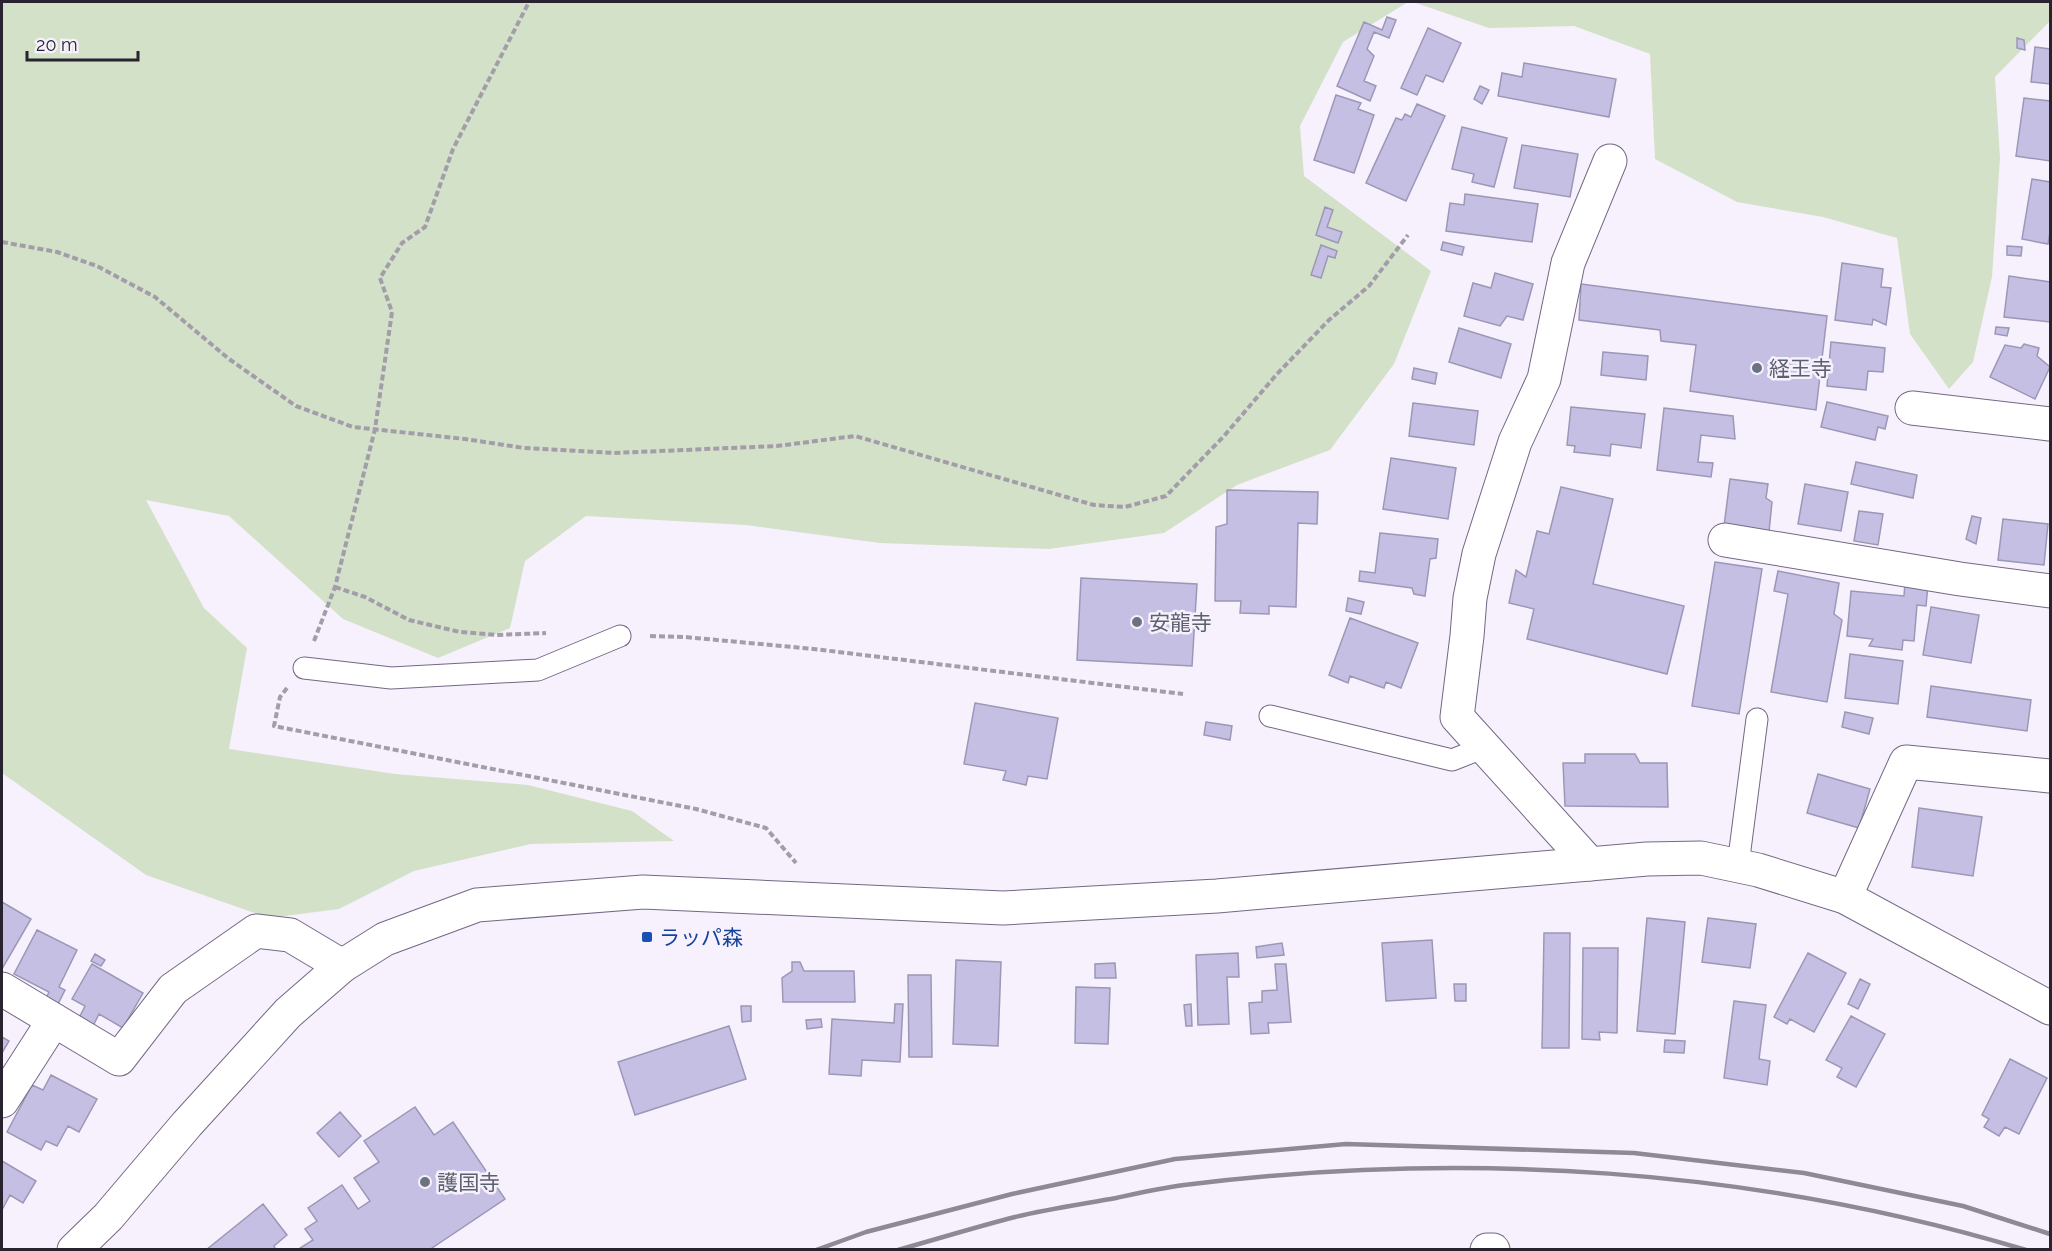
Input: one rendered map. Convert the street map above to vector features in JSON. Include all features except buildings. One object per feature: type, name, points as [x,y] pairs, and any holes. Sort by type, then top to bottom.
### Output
[{"type":"main road","points":[[1590,864],[1457,717],[1470,598],[1479,554],[1515,442],[1544,379],[1568,263],[1610,161]]},
{"type":"main road","points":[[1912,408],[2050,424]]},
{"type":"main road","points":[[1725,540],[1960,579],[2050,591]]},
{"type":"main road","points":[[1845,897],[1906,762],[2050,776]]},
{"type":"main road","points":[[75,1250],[108,1217],[187,1124],[288,1013],[342,966],[385,939],[477,905],[643,892],[1003,908],[1217,896],[1647,859],[1701,858],[1758,870],[1845,897],[2050,1008]]},
{"type":"main road","points":[[2,989],[119,1059],[173,989],[256,931],[290,935],[342,966]]},
{"type":"main road","points":[[2,1101],[54,1020]]},
{"type":"main road","points":[[1487,1250],[1493,1250]]},
{"type":"lane","points":[[304,668],[391,678],[538,670],[620,636]]},
{"type":"lane","points":[[1270,716],[1452,760],[1485,747]]},
{"type":"lane","points":[[1738,865],[1757,719]]},
{"type":"path","points":[[529,2],[453,149],[425,227],[402,243],[380,278],[392,312],[375,429],[335,587],[304,668],[280,697],[274,726],[696,809],[766,828],[829,899]]},
{"type":"path","points":[[2,242],[57,252],[97,266],[155,297],[229,359],[296,406],[353,427],[524,448],[614,453],[777,446],[855,436],[1094,505],[1125,507],[1166,496],[1329,320],[1369,286],[1408,235]]},
{"type":"path","points":[[335,587],[365,597],[409,620],[460,632],[496,635],[553,634]]},
{"type":"path","points":[[620,636],[685,637],[814,649],[1183,694]]},
{"type":"green space","points":[[2,2],[1408,2],[1343,42],[1300,126],[1304,176],[1431,271],[1394,364],[1330,450],[1237,485],[1164,533],[1049,549],[880,543],[746,525],[586,516],[525,561],[510,628],[438,658],[343,619],[229,516],[146,500],[204,608],[247,648],[229,749],[395,774],[528,785],[632,811],[674,841],[531,844],[414,871],[339,909],[269,918],[146,875],[2,773]]},
{"type":"green space","points":[[1413,2],[2050,2],[2050,21],[1995,77],[2000,158],[1992,277],[1973,362],[1949,389],[1910,334],[1897,238],[1823,217],[1737,202],[1655,159],[1650,54],[1574,26],[1489,28]]},
{"type":"railway","points":[[816,1250],[866,1232],[1012,1194],[1175,1159],[1346,1144],[1634,1153],[1804,1173],[1963,1206],[2050,1234]]},
{"type":"railway","points":[[898,1250],[1027,1214],[1158,1189],[1290,1174],[1396,1169],[1502,1169],[1609,1174],[1715,1184],[1820,1200],[1924,1222],[2026,1250]]},
{"type":"place","name":"経王寺","points":[[1757,368]]},
{"type":"place","name":"安龍寺","points":[[1137,622]]},
{"type":"place","name":"ラッパ森","points":[[647,937]]},
{"type":"place","name":"護国寺","points":[[425,1182]]}]
